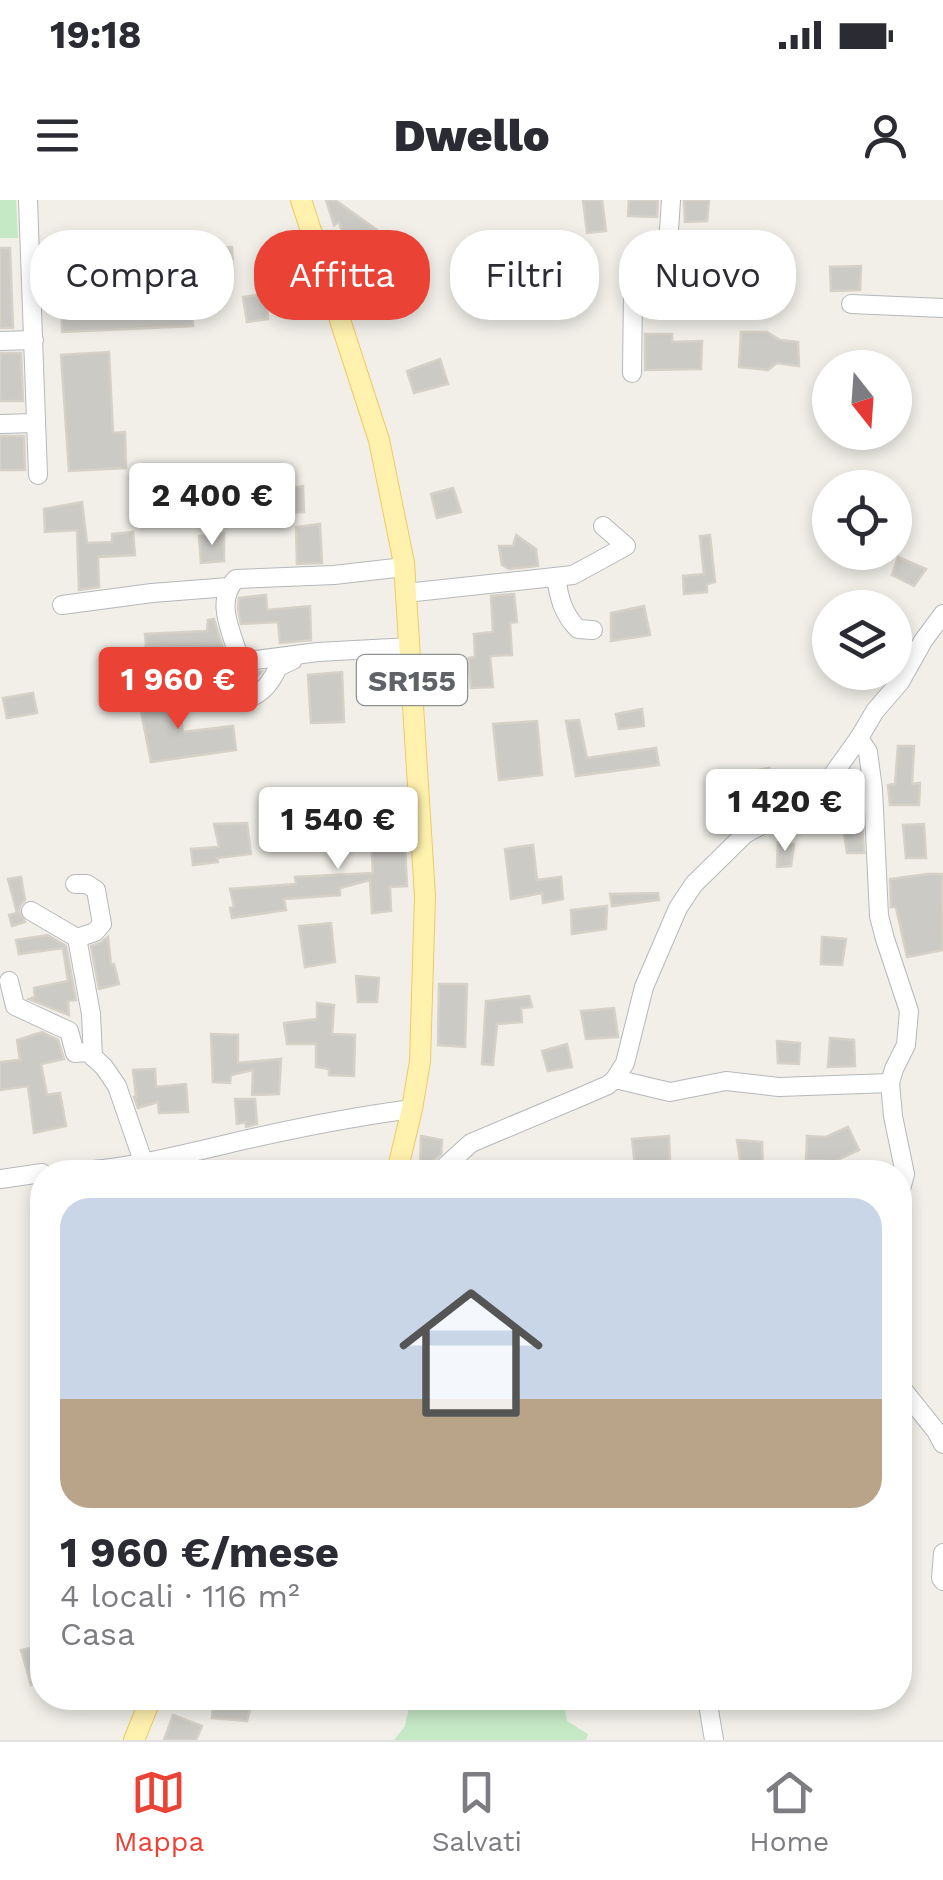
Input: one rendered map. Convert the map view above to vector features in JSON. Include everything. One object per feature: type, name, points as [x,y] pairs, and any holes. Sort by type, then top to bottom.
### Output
[{"type":"main road","name":"SR155","points":[[301,200],[379,440],[404,567],[424,896],[420,1061],[400,1160]]},
{"type":"main road","points":[[134,1740],[146,1710]]},
{"type":"street","points":[[28,200],[38,475]]},
{"type":"street","points":[[632,372],[632,292],[638,276],[660,259],[669,230],[671,200]]},
{"type":"street","points":[[852,304],[943,308]]},
{"type":"street","points":[[0,341],[34,340]]},
{"type":"street","points":[[0,424],[36,423]]},
{"type":"street","points":[[406,593],[574,575],[626,546],[603,526]]},
{"type":"street","points":[[404,567],[334,576],[236,580],[224,602],[240,662],[410,646]]},
{"type":"street","points":[[556,577],[566,616],[578,629],[593,630]]},
{"type":"street","points":[[62,605],[152,592],[229,587]]},
{"type":"street","points":[[453,1160],[472,1143],[608,1085],[616,1078],[625,1063],[644,987],[668,926],[686,896],[745,834],[824,787],[875,711],[900,682],[943,614]]},
{"type":"street","points":[[173,661],[174,682],[198,701],[253,697],[269,687],[278,667],[302,655]]},
{"type":"street","points":[[860,738],[868,752],[873,789],[884,939],[909,1011],[906,1045],[890,1083],[902,1160]]},
{"type":"street","points":[[30,911],[78,938],[95,932],[102,924],[96,890],[87,884],[75,884]]},
{"type":"street","points":[[78,938],[92,1014],[93,1057]]},
{"type":"street","points":[[9,981],[15,1006],[69,1031],[75,1053],[88,1052],[104,1066],[117,1086],[143,1160]]},
{"type":"street","points":[[616,1078],[670,1092],[726,1080],[779,1087],[890,1083]]},
{"type":"street","points":[[161,1160],[318,1124],[412,1109]]},
{"type":"street","points":[[0,1179],[30,1175]]},
{"type":"street","points":[[912,1401],[943,1444]]},
{"type":"street","points":[[943,1554],[943,1581]]},
{"type":"street","points":[[709,1710],[714,1740]]},
{"type":"green space","points":[[0,200],[16,200],[18,238],[0,238]]},
{"type":"green space","points":[[408,1710],[565,1710],[567,1721],[588,1734],[586,1740],[394,1740],[405,1726]]},
{"type":"building","points":[[326,200],[335,200],[377,230],[342,230],[339,222],[334,225]]},
{"type":"building","points":[[583,200],[602,200],[606,231],[587,230]]},
{"type":"building","points":[[629,200],[658,200],[657,217],[628,216]]},
{"type":"building","points":[[684,200],[709,200],[707,221],[685,222]]},
{"type":"building","points":[[0,248],[10,248],[13,328],[0,328]]},
{"type":"building","points":[[861,266],[860,290],[831,291],[830,267]]},
{"type":"building","points":[[254,296],[254,320],[261,320],[247,322],[243,297]]},
{"type":"building","points":[[62,320],[193,320],[193,326],[62,332]]},
{"type":"building","points":[[741,332],[767,332],[780,340],[798,342],[799,366],[777,363],[768,370],[739,367]]},
{"type":"building","points":[[645,334],[672,334],[672,342],[702,341],[701,369],[645,370]]},
{"type":"building","points":[[109,352],[113,433],[125,432],[126,468],[69,471],[61,355]]},
{"type":"building","points":[[0,353],[21,353],[23,401],[0,401]]},
{"type":"building","points":[[440,359],[448,384],[414,393],[407,371]]},
{"type":"building","points":[[0,436],[24,436],[25,470],[0,470]]},
{"type":"building","points":[[303,486],[304,512],[278,513],[275,491]]},
{"type":"building","points":[[453,488],[461,512],[437,518],[431,494]]},
{"type":"building","points":[[82,502],[87,543],[112,542],[112,534],[133,532],[135,555],[98,557],[99,587],[79,590],[77,530],[45,532],[44,509]]},
{"type":"building","points":[[320,524],[322,563],[297,564],[296,527]]},
{"type":"building","points":[[224,533],[224,561],[201,563],[199,536]]},
{"type":"building","points":[[516,535],[536,549],[538,566],[509,569],[502,565],[499,546],[513,546]]},
{"type":"building","points":[[710,535],[715,582],[707,584],[707,592],[684,594],[683,576],[704,574],[700,536]]},
{"type":"building","points":[[912,563],[926,569],[914,586],[892,575],[894,570],[912,570]]},
{"type":"building","points":[[514,594],[517,622],[510,623],[512,655],[490,656],[493,687],[471,688],[468,658],[475,657],[474,634],[493,632],[491,596]]},
{"type":"building","points":[[266,595],[267,610],[310,606],[311,640],[280,643],[278,622],[241,624],[239,598]]},
{"type":"building","points":[[644,606],[650,635],[611,641],[611,613]]},
{"type":"building","points":[[214,619],[230,670],[241,674],[261,672],[250,684],[204,688],[204,676],[209,676],[208,648],[146,646],[145,634],[207,631],[208,620]]},
{"type":"building","points":[[342,672],[344,722],[311,723],[308,675]]},
{"type":"building","points":[[166,691],[169,704],[178,702],[183,732],[233,726],[236,750],[151,762],[138,696]]},
{"type":"building","points":[[33,693],[37,713],[7,718],[3,698]]},
{"type":"building","points":[[642,709],[644,726],[619,729],[616,714]]},
{"type":"building","points":[[579,720],[587,758],[656,748],[659,765],[576,776],[566,721]]},
{"type":"building","points":[[537,721],[542,775],[499,780],[493,724]]},
{"type":"building","points":[[898,746],[914,746],[912,784],[920,783],[919,805],[890,805],[888,785],[895,784]]},
{"type":"building","points":[[769,768],[771,786],[764,787],[765,795],[733,800],[730,775]]},
{"type":"building","points":[[849,778],[859,778],[864,853],[847,853],[842,809],[853,806]]},
{"type":"building","points":[[375,808],[375,818],[395,815],[398,848],[405,848],[407,886],[390,887],[391,911],[372,913],[370,880],[340,888],[340,895],[284,899],[286,910],[232,918],[230,889],[296,884],[295,877],[373,873],[371,840],[367,840],[364,820],[328,820],[329,809]]},
{"type":"building","points":[[247,823],[251,854],[193,865],[191,849],[219,847],[214,824]]},
{"type":"building","points":[[924,824],[926,858],[906,858],[903,825]]},
{"type":"building","points":[[778,842],[794,844],[791,866],[777,867]]},
{"type":"building","points":[[533,845],[537,880],[561,877],[563,899],[543,903],[542,893],[511,899],[505,849]]},
{"type":"building","points":[[942,874],[943,950],[907,957],[896,907],[891,907],[890,879]]},
{"type":"building","points":[[21,877],[25,900],[19,912],[25,922],[12,926],[9,915],[17,913],[8,879]]},
{"type":"building","points":[[658,893],[659,900],[612,906],[610,894]]},
{"type":"building","points":[[607,906],[606,929],[572,934],[571,910]]},
{"type":"building","points":[[331,923],[335,962],[305,967],[299,926]]},
{"type":"building","points":[[48,935],[66,946],[76,1000],[68,1001],[69,1015],[29,999],[35,997],[34,988],[68,981],[63,948],[19,954],[16,940]]},
{"type":"building","points":[[108,937],[111,965],[114,964],[119,984],[99,989],[91,946]]},
{"type":"building","points":[[822,937],[846,939],[842,965],[821,964]]},
{"type":"building","points":[[356,976],[379,978],[377,1002],[358,1002]]},
{"type":"building","points":[[439,984],[467,984],[465,1047],[438,1045]]},
{"type":"building","points":[[529,996],[532,1007],[521,1008],[522,1022],[497,1024],[493,1065],[482,1064],[486,1001]]},
{"type":"building","points":[[317,1003],[334,1005],[332,1034],[355,1035],[354,1076],[329,1075],[329,1069],[316,1067],[316,1044],[287,1044],[284,1023],[317,1019]]},
{"type":"building","points":[[614,1008],[618,1037],[586,1039],[581,1011]]},
{"type":"building","points":[[42,1032],[58,1040],[64,1059],[41,1064],[47,1095],[60,1093],[66,1126],[34,1133],[28,1086],[0,1090],[0,1062],[20,1060],[17,1040]]},
{"type":"building","points":[[211,1034],[238,1035],[238,1063],[281,1059],[279,1094],[252,1095],[253,1070],[231,1075],[230,1083],[213,1082]]},
{"type":"building","points":[[830,1038],[854,1040],[855,1066],[828,1067]]},
{"type":"building","points":[[777,1041],[800,1043],[799,1064],[778,1063]]},
{"type":"building","points":[[567,1044],[572,1067],[548,1071],[542,1051]]},
{"type":"building","points":[[155,1069],[156,1087],[186,1084],[188,1112],[159,1113],[158,1102],[138,1108],[133,1070]]},
{"type":"building","points":[[235,1099],[255,1099],[257,1124],[237,1124]]},
{"type":"building","points":[[848,1127],[859,1150],[837,1160],[806,1160],[807,1136],[826,1137]]},
{"type":"building","points":[[421,1136],[442,1140],[441,1154],[434,1160],[420,1160]]},
{"type":"building","points":[[669,1136],[670,1160],[634,1160],[632,1139]]},
{"type":"building","points":[[737,1140],[762,1142],[763,1160],[740,1160]]},
{"type":"building","points":[[30,1648],[30,1682],[21,1650]]},
{"type":"building","points":[[212,1710],[250,1710],[247,1721],[212,1718]]},
{"type":"building","points":[[173,1715],[202,1726],[196,1740],[164,1740]]}]
